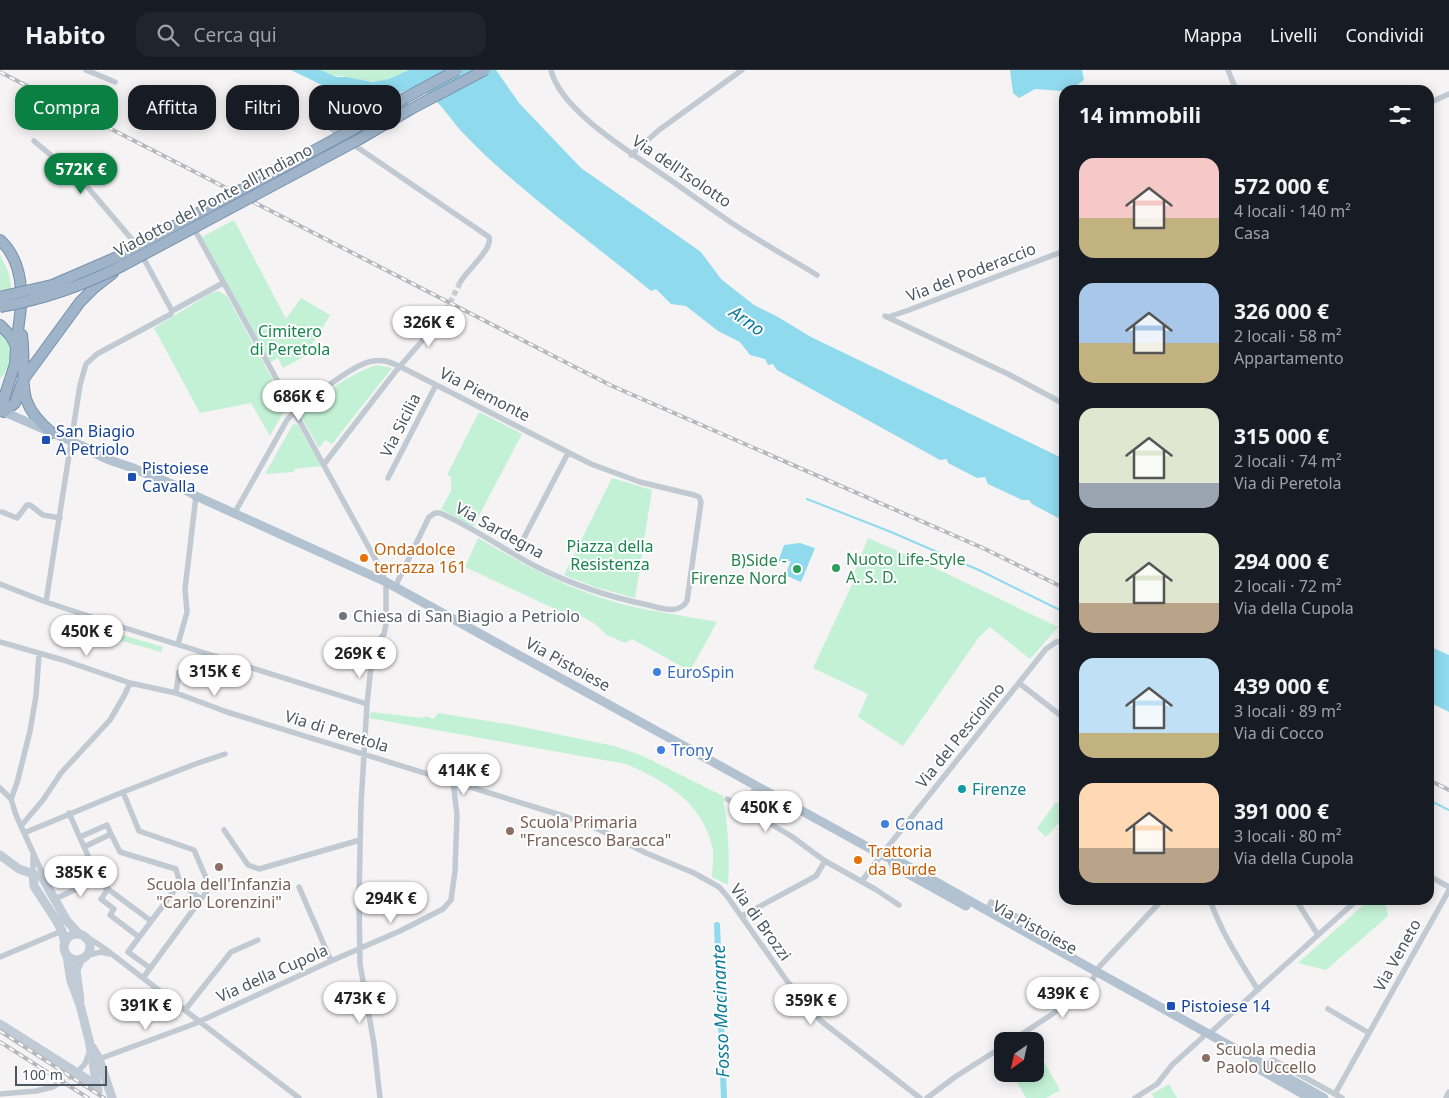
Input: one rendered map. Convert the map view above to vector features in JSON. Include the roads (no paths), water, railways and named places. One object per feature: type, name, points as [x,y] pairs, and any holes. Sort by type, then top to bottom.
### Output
[{"type":"highway","name":"Viadotto del Ponte all'Indiano","points":[[0,297],[52,285],[117,257],[352,130],[457,70]]},
{"type":"highway","name":"Viadotto del Ponte all'Indiano","points":[[0,307],[56,294],[91,281],[122,266],[485,70]]},
{"type":"highway","points":[[0,240],[8,248],[19,270],[21,290]]},
{"type":"highway","points":[[2,411],[15,403],[23,380],[83,298],[122,266]]},
{"type":"highway","points":[[2,411],[4,398],[15,364],[21,307]]},
{"type":"highway","points":[[20,323],[23,344],[23,380],[27,405],[37,419],[52,433]]},
{"type":"highway","points":[[0,325],[10,335],[16,347]]},
{"type":"highway","points":[[0,385],[15,364]]},
{"type":"main road","name":"Via Pistoiese","points":[[2,411],[87,448],[111,456],[127,466],[157,477],[234,514],[386,582],[886,857],[897,860],[1206,1036],[1310,1098]]},
{"type":"main road","points":[[0,855],[19,869],[40,876],[46,881],[72,927],[90,945],[88,955],[80,961],[76,970],[81,994],[80,1005]]},
{"type":"main road","name":"Via Pistoiese","points":[[886,857],[894,866],[1096,974]]},
{"type":"main road","points":[[33,874],[34,886],[62,931],[71,981],[93,1050],[112,1098]]},
{"type":"main road","points":[[65,942],[71,936],[83,936]]},
{"type":"main road","points":[[67,956],[73,960],[80,961]]},
{"type":"main road","points":[[0,1024],[91,1082],[98,1091],[93,1067],[93,1050]]},
{"type":"main road","name":"Via Pistoiese","points":[[1206,1036],[1266,1066],[1298,1092],[1324,1098]]},
{"type":"street","points":[[86,70],[115,82]]},
{"type":"street","name":"Via dell'Isolotto","points":[[551,70],[558,87],[572,106],[631,155],[746,232],[817,275]]},
{"type":"street","points":[[631,155],[659,130],[742,70]]},
{"type":"street","points":[[1228,70],[1234,85]]},
{"type":"street","points":[[1434,101],[1449,94]]},
{"type":"street","points":[[333,130],[490,237],[491,242],[488,248],[461,280]]},
{"type":"street","points":[[34,141],[84,183],[135,243]]},
{"type":"street","points":[[191,223],[324,464],[386,582],[386,624],[384,634],[373,647],[367,704],[359,898],[360,964],[374,1044],[380,1098]]},
{"type":"street","name":"Via del Poderaccio","points":[[1059,253],[909,310],[886,316],[1010,375],[1059,401]]},
{"type":"street","points":[[144,259],[172,311]]},
{"type":"street","points":[[46,602],[80,385],[86,364],[97,354],[223,283]]},
{"type":"street","points":[[324,464],[399,366],[442,318]]},
{"type":"street","name":"Via Piemonte","points":[[234,514],[287,420],[294,412],[362,364],[384,360],[568,453],[622,476],[666,489],[694,494],[701,502],[687,601]]},
{"type":"street","name":"Via Sicilia","points":[[388,478],[436,385]]},
{"type":"street","points":[[515,555],[568,453]]},
{"type":"street","points":[[178,644],[187,612],[185,589],[196,496]]},
{"type":"street","points":[[2,512],[17,518],[27,505],[30,505],[43,515],[60,518]]},
{"type":"street","name":"Via Sardegna","points":[[395,587],[429,517],[435,513],[442,514],[515,555],[562,578],[604,594],[672,609],[682,608],[687,601]]},
{"type":"street","points":[[0,584],[46,602],[367,704]]},
{"type":"street","name":"Via di Peretola","points":[[0,642],[63,660],[130,683],[176,693],[227,712],[577,820],[712,882]]},
{"type":"street","name":"Via del Pesciolino","points":[[862,881],[886,857],[1049,646],[1059,642]]},
{"type":"street","points":[[11,799],[17,783],[30,730],[36,696],[39,654]]},
{"type":"street","points":[[176,693],[179,672]]},
{"type":"street","points":[[21,826],[43,800],[61,773],[110,720],[130,683]]},
{"type":"street","points":[[1019,683],[1059,714]]},
{"type":"street","points":[[24,833],[69,813],[198,762],[225,754]]},
{"type":"street","name":"Via della Cupola","points":[[93,1050],[201,1022],[443,910],[450,902],[454,871],[457,815],[453,782]]},
{"type":"street","points":[[752,812],[750,804],[756,785]]},
{"type":"street","points":[[0,788],[11,799],[46,881]]},
{"type":"street","points":[[122,792],[139,831],[194,850],[210,887],[142,978]]},
{"type":"street","points":[[727,799],[791,836],[825,861],[862,881],[899,905]]},
{"type":"street","points":[[69,813],[100,883],[151,921]]},
{"type":"street","points":[[80,837],[106,825],[120,852],[176,869],[180,883],[201,899]]},
{"type":"street","points":[[224,830],[248,865],[259,869],[360,840]]},
{"type":"street","points":[[84,847],[111,834]]},
{"type":"street","points":[[33,851],[33,874]]},
{"type":"street","points":[[742,916],[816,876],[825,861]]},
{"type":"street","points":[[55,899],[98,879]]},
{"type":"street","points":[[1434,879],[1449,888]]},
{"type":"street","name":"Via di Brozzi","points":[[712,882],[724,892],[786,981],[821,1022],[920,1098]]},
{"type":"street","points":[[150,968],[128,952],[180,883]]},
{"type":"street","points":[[299,888],[331,961]]},
{"type":"street","name":"Via Veneto","points":[[1335,1094],[1449,888]]},
{"type":"street","points":[[108,889],[100,899],[114,909],[110,915],[139,937]]},
{"type":"street","points":[[1025,1032],[1054,1013],[1096,974],[1098,967],[1157,905]]},
{"type":"street","points":[[1212,905],[1229,943],[1258,990]]},
{"type":"street","points":[[1299,905],[1318,935]]},
{"type":"street","points":[[1135,1098],[1157,1084],[1172,1065],[1351,905]]},
{"type":"street","points":[[0,957],[62,931]]},
{"type":"street","points":[[83,936],[104,948],[299,1098]]},
{"type":"street","points":[[185,1010],[231,952],[258,940]]},
{"type":"street","points":[[88,955],[103,952],[114,956]]},
{"type":"street","points":[[1328,1009],[1369,1033]]},
{"type":"street","points":[[76,1074],[93,1050]]},
{"type":"street","points":[[927,1098],[994,1052]]},
{"type":"street","name":"Via Pistoiese","points":[[1266,1066],[1273,1060],[1342,1098]]},
{"type":"street","points":[[76,1074],[86,1073],[92,1070],[93,1067]]},
{"type":"street","points":[[0,1094],[36,1091],[54,1087]]},
{"type":"street","points":[[1446,1098],[1449,1092]]},
{"type":"water","name":"Arno","points":[[291,70],[320,70],[337,77],[373,82],[389,79],[409,70],[496,70],[519,103],[581,168],[701,252],[721,279],[754,305],[811,337],[1059,457],[1059,518],[1032,504],[1029,500],[1022,500],[988,484],[985,477],[977,478],[948,463],[947,459],[940,460],[777,370],[773,364],[768,365],[765,359],[750,355],[740,342],[718,331],[686,306],[671,304],[656,289],[651,291],[529,194],[461,131],[434,99],[414,87],[401,92],[401,85],[322,85]]},
{"type":"water","points":[[1010,70],[1082,70],[1084,80],[1078,85],[1059,85],[1059,91],[1035,89],[1019,98],[1013,93]]},
{"type":"water","name":"B)Side - Firenze Nord","points":[[800,543],[815,548],[801,582],[785,575],[791,561],[778,562],[784,545]]},
{"type":"water","points":[[1434,648],[1449,655],[1449,712],[1434,704]]},
{"type":"waterway","points":[[807,499],[891,532],[981,571],[1059,610]]},
{"type":"waterway","points":[[1434,802],[1449,810]]},
{"type":"waterway","name":"Fosso Macinante","points":[[717,925],[724,1098]]},
{"type":"tunnel","points":[[442,318],[461,281]]},
{"type":"tunnel","points":[[53,1087],[74,1074]]},
{"type":"railway","points":[[0,72],[610,385],[985,549],[1059,586]]},
{"type":"railway","points":[[1434,782],[1449,790]]},
{"type":"railway","points":[[0,1031],[104,1098]]},
{"type":"railway","points":[[0,1042],[88,1098]]},
{"type":"place","name":"San Biagio A Petriolo","points":[[46,440]]},
{"type":"place","name":"Pistoiese Cavalla","points":[[132,477]]},
{"type":"place","name":"Ondadolce terrazza 161","points":[[364,558]]},
{"type":"place","name":"Nuoto Life-Style A. S. D.","points":[[836,568]]},
{"type":"place","name":"B)Side - Firenze Nord","points":[[797,569]]},
{"type":"place","name":"Chiesa di San Biagio a Petriolo","points":[[343,616]]},
{"type":"place","name":"EuroSpin","points":[[657,672]]},
{"type":"place","name":"Trony","points":[[661,750]]},
{"type":"place","name":"Firenze","points":[[962,789]]},
{"type":"place","name":"Conad","points":[[885,824]]},
{"type":"place","name":"Scuola Primaria \"Francesco Baracca\"","points":[[510,831]]},
{"type":"place","name":"Trattoria da Burde","points":[[858,860]]},
{"type":"place","name":"Scuola dell'Infanzia \"Carlo Lorenzini\"","points":[[219,867]]},
{"type":"place","name":"Pistoiese 14","points":[[1171,1006]]},
{"type":"place","name":"Scuola media Paolo Uccello","points":[[1206,1058]]},
{"type":"park label","name":"Cimitero di Peretola","points":[[290,340]]},
{"type":"park label","name":"Piazza della Resistenza","points":[[610,555]]}]
